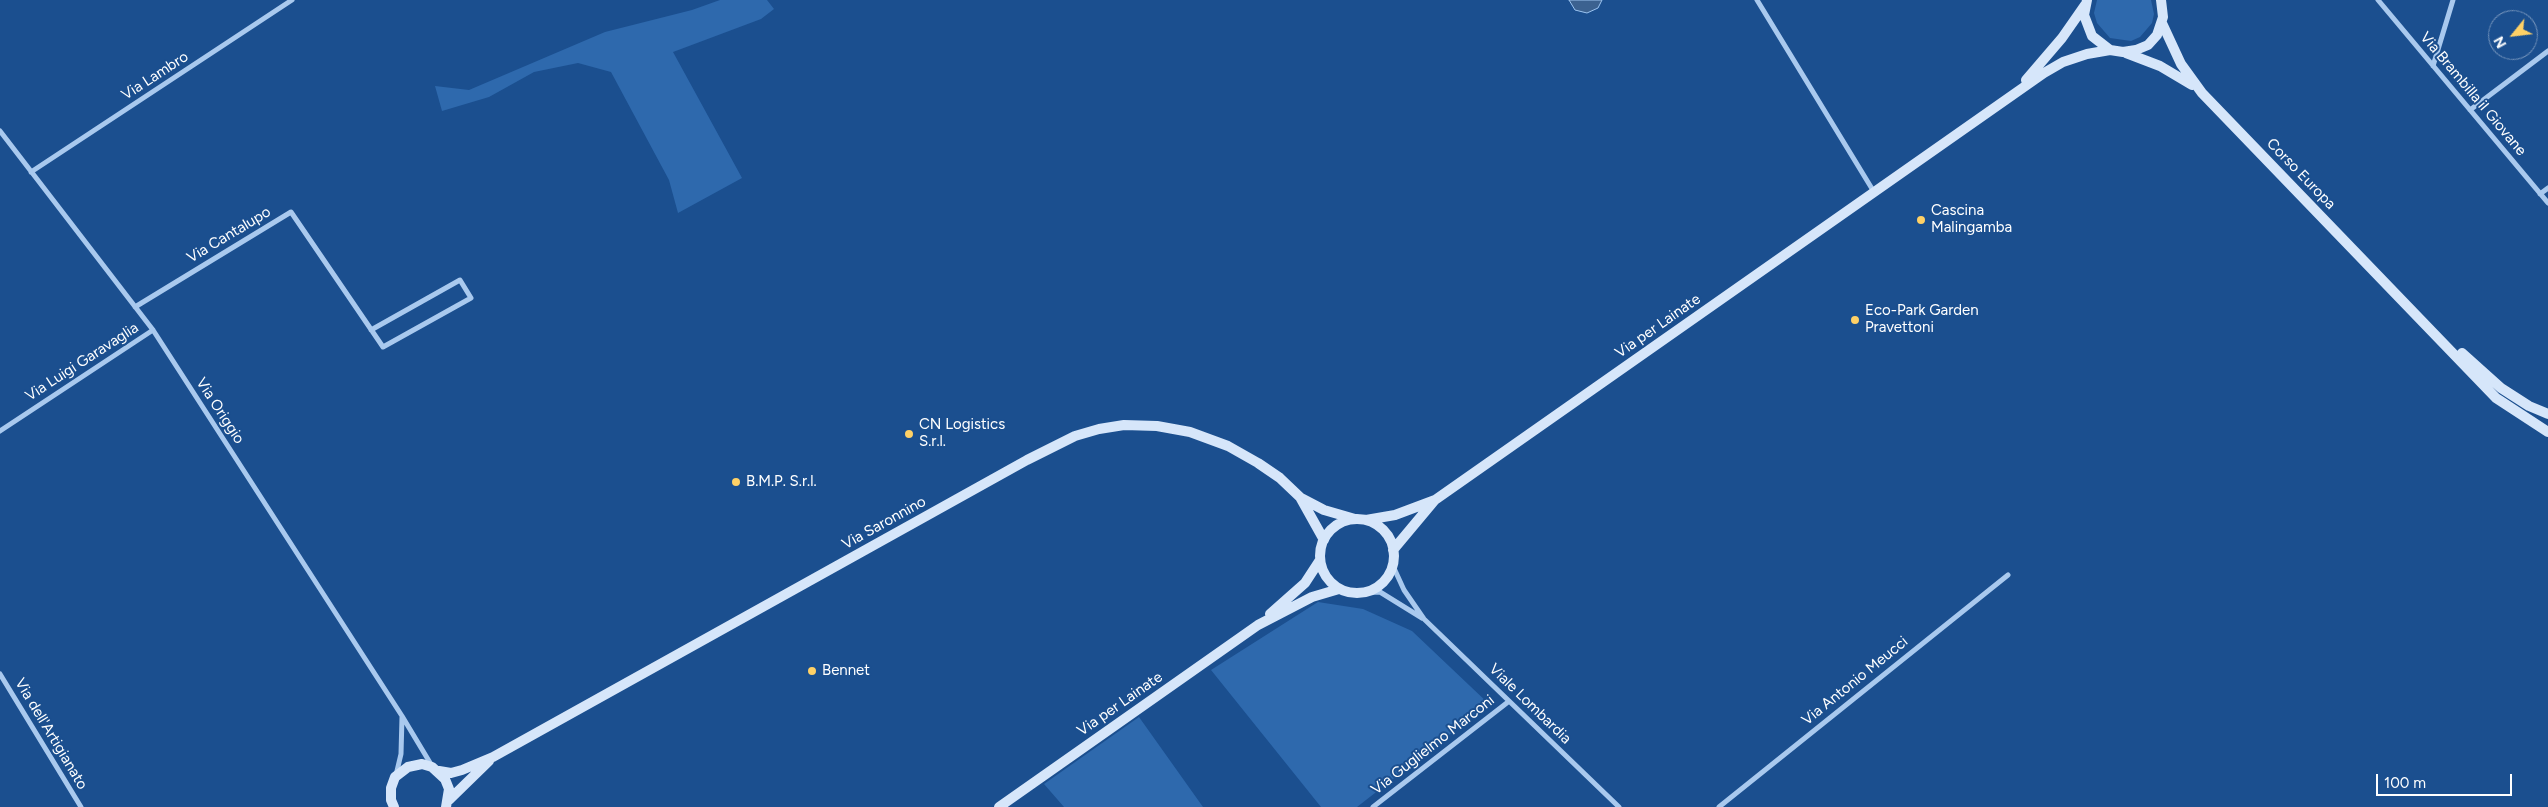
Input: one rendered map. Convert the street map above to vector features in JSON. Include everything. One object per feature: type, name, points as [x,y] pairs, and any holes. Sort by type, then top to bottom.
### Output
[{"type":"main road","points":[[2013,93],[2063,62],[2087,54],[2110,50],[2123,52],[2136,50],[2148,44],[2157,35],[2162,23],[2162,5],[2170,0]]},
{"type":"main road","points":[[2086,2],[2084,15],[2092,36],[2110,50]]},
{"type":"main road","points":[[2013,93],[2046,58],[2086,2]]},
{"type":"main road","name":"Corso Europa","points":[[2162,23],[2181,64],[2202,93],[2496,398],[2548,432]]},
{"type":"main road","name":"Corso Europa","points":[[2123,52],[2160,66],[2202,93]]},
{"type":"main road","name":"Via per Lainate","points":[[1361,520],[1395,516],[1435,500],[2013,93]]},
{"type":"main road","name":"Corso Europa","points":[[2379,276],[2501,388],[2529,406],[2548,414]]},
{"type":"main road","name":"Via Saronnino","points":[[395,777],[408,766],[422,764],[451,773],[493,757],[1075,436],[1124,425],[1157,426],[1190,432],[1228,446],[1258,463],[1280,478],[1300,497],[1324,510],[1361,520]]},
{"type":"main road","name":"Via Saronnino","points":[[1300,497],[1324,540]]},
{"type":"main road","name":"Via per Lainate","points":[[1393,550],[1435,500]]},
{"type":"main road","points":[[1361,520],[1384,531],[1393,550],[1393,566],[1388,576],[1380,585],[1370,591],[1359,593],[1339,589],[1326,576],[1320,560],[1324,540],[1337,525],[1361,520]]},
{"type":"main road","name":"Via per Lainate","points":[[999,807],[1258,625],[1305,583],[1320,560]]},
{"type":"main road","name":"Via per Lainate","points":[[1258,625],[1312,597],[1339,589]]},
{"type":"main road","name":"Via Saronnino","points":[[447,803],[493,757]]},
{"type":"main road","points":[[435,769],[445,779],[449,789],[447,803]]},
{"type":"main road","points":[[391,805],[391,788],[395,777]]},
{"type":"street","name":"Via Lambro","points":[[31,172],[292,0]]},
{"type":"street","points":[[1758,0],[1874,192]]},
{"type":"street","name":"Via Brambilla il Giovane","points":[[2378,0],[2548,203]]},
{"type":"street","points":[[2432,66],[2453,0]]},
{"type":"street","points":[[2470,110],[2548,51]]},
{"type":"street","name":"Via Origgio","points":[[0,131],[153,330],[435,769]]},
{"type":"street","points":[[2540,194],[2548,188]]},
{"type":"street","name":"Via Cantalupo","points":[[135,307],[291,212],[382,347],[471,298],[460,280],[371,330]]},
{"type":"street","name":"Via Luigi Garavaglia","points":[[0,431],[153,330]]},
{"type":"street","name":"Viale Lombardia","points":[[1393,566],[1404,590],[1424,619],[1619,807]]},
{"type":"street","name":"Via Antonio Meucci","points":[[1719,807],[2008,575]]},
{"type":"street","name":"Viale Lombardia","points":[[1359,593],[1380,592],[1424,619]]},
{"type":"street","name":"Via dell'Artigianato","points":[[0,674],[80,807]]},
{"type":"street","name":"Via Guglielmo Marconi","points":[[1373,807],[1508,702]]},
{"type":"street","points":[[395,777],[401,754],[402,716]]},
{"type":"shaded area","points":[[720,0],[767,0],[774,9],[761,19],[673,52],[742,178],[678,213],[669,180],[611,72],[578,63],[534,72],[489,97],[442,111],[435,86],[469,90],[605,32],[692,10]]},
{"type":"shaded area","points":[[1569,0],[1602,0],[1598,8],[1587,13],[1575,10]]},
{"type":"shaded area","points":[[2097,0],[2151,0],[2154,14],[2152,23],[2140,37],[2131,41],[2110,38],[2097,23],[2094,13]]},
{"type":"shaded area","points":[[1318,602],[1363,609],[1412,631],[1489,704],[1357,807],[1321,807],[1211,670]]},
{"type":"shaded area","points":[[1139,717],[1203,807],[1064,807],[1044,784]]},
{"type":"place","name":"Cascina Malingamba","points":[[1921,220]]},
{"type":"place","name":"Eco-Park Garden Pravettoni","points":[[1855,320]]},
{"type":"place","name":"CN Logistics S.r.l.","points":[[909,434]]},
{"type":"place","name":"B.M.P. S.r.l.","points":[[736,482]]},
{"type":"place","name":"Bennet","points":[[812,671]]}]
